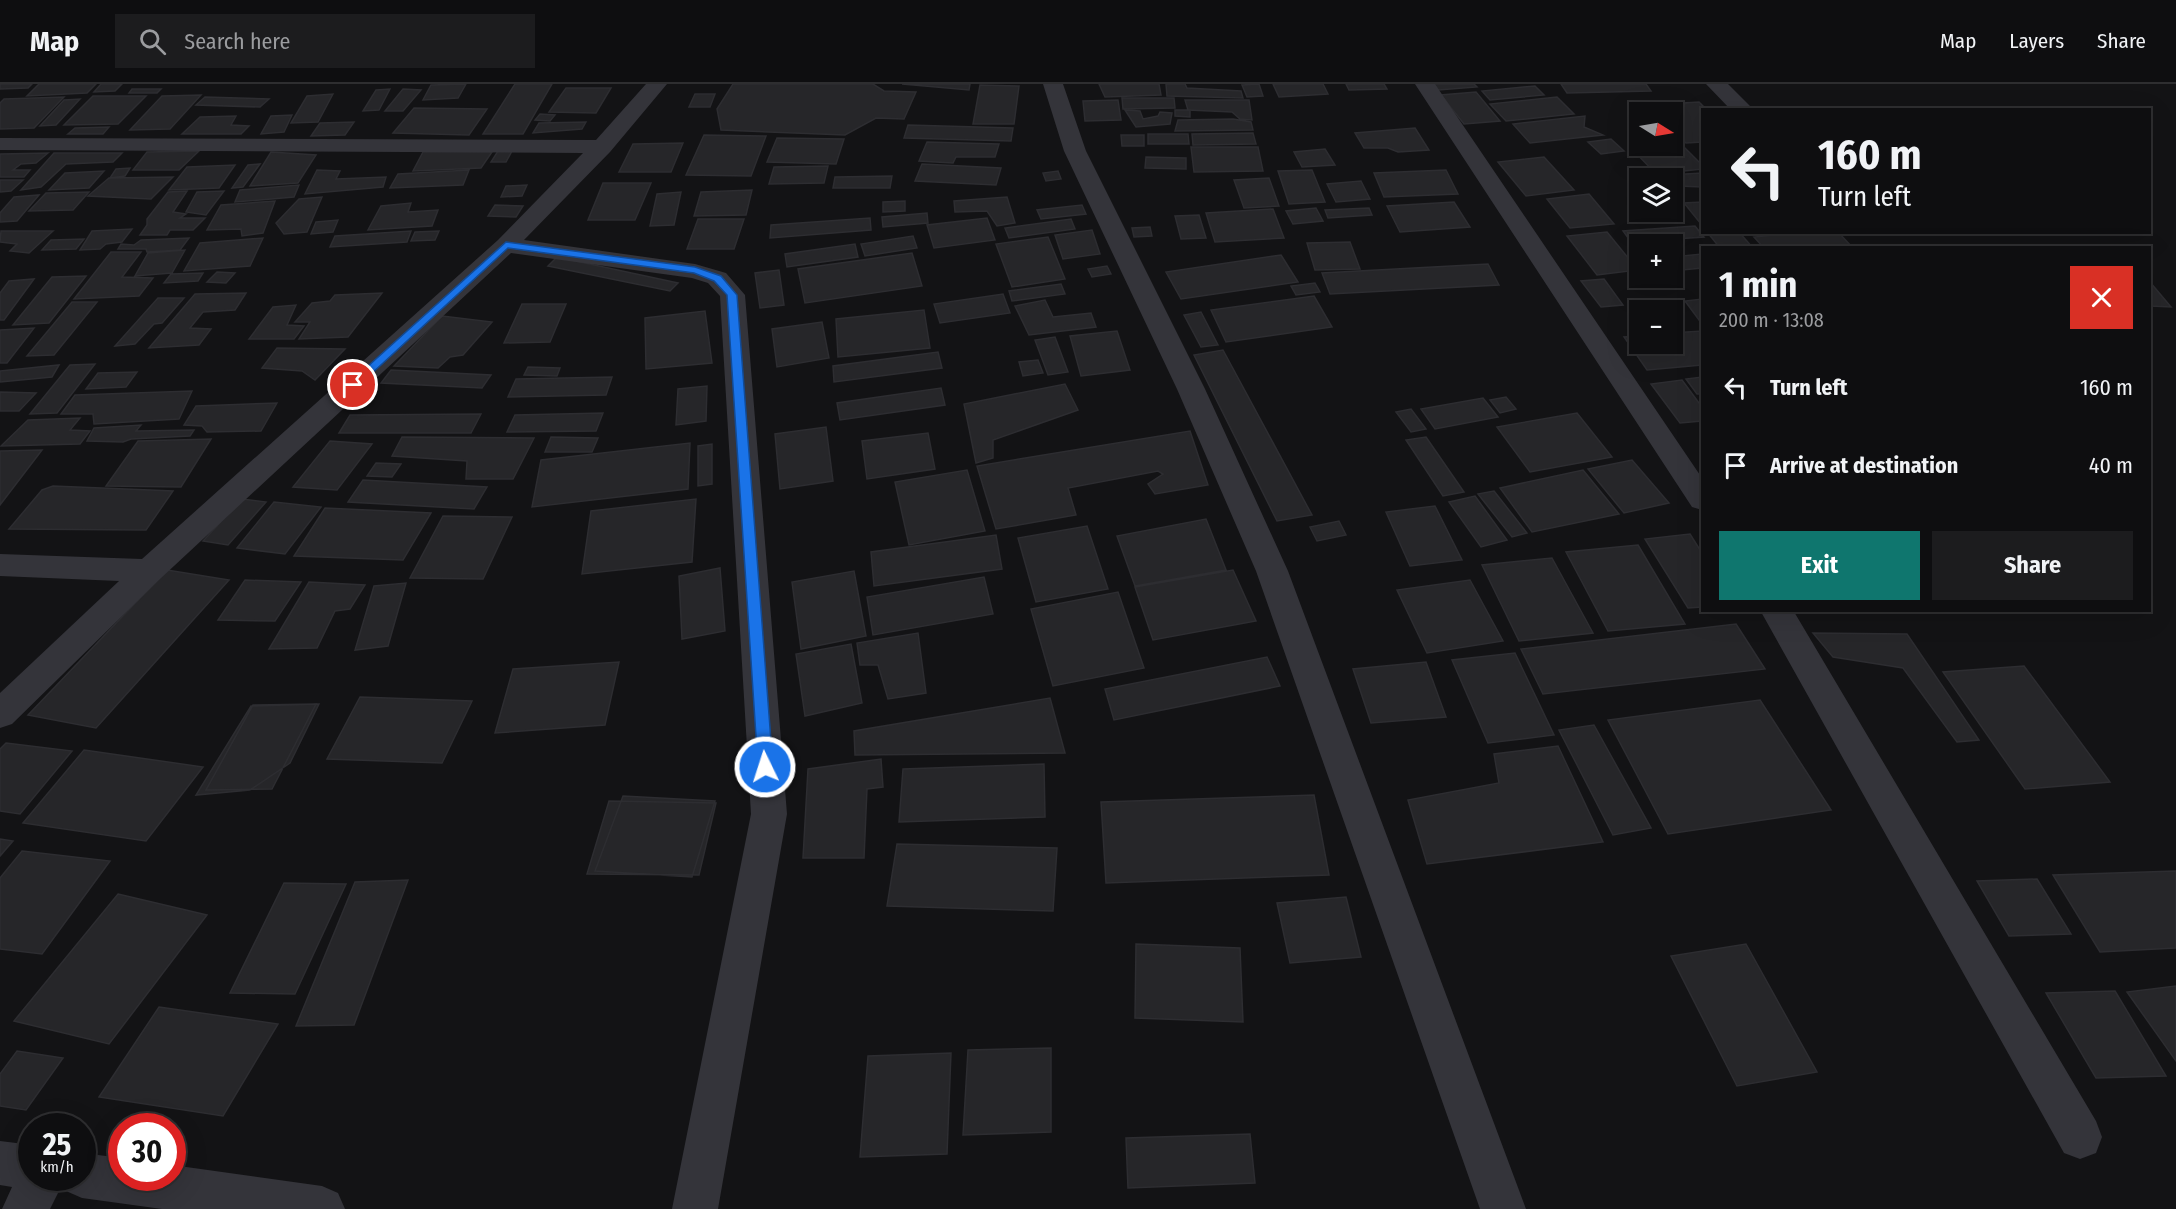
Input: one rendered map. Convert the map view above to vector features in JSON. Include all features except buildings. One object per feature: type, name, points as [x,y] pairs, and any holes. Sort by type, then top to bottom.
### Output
[{"type":"street","points":[[0,714],[149,571],[506,245],[602,147],[657,84]]},
{"type":"street","points":[[1053,84],[1074,151],[1191,389],[1272,571],[1503,1209]]},
{"type":"street","points":[[1425,84],[1701,498]]},
{"type":"street","points":[[1716,84],[1742,108]]},
{"type":"street","points":[[0,144],[602,147]]},
{"type":"street","points":[[506,245],[695,270],[717,278],[732,295],[769,814],[695,1209]]},
{"type":"street","points":[[0,565],[149,571]]},
{"type":"street","points":[[1777,612],[2080,1137]]},
{"type":"street","points":[[0,1163],[18,1166]]},
{"type":"street","points":[[96,1177],[322,1209]]},
{"type":"street","points":[[25,1209],[35,1191]]},
{"type":"route","points":[[353,385],[506,245],[695,270],[717,278],[732,295],[765,767]]}]
